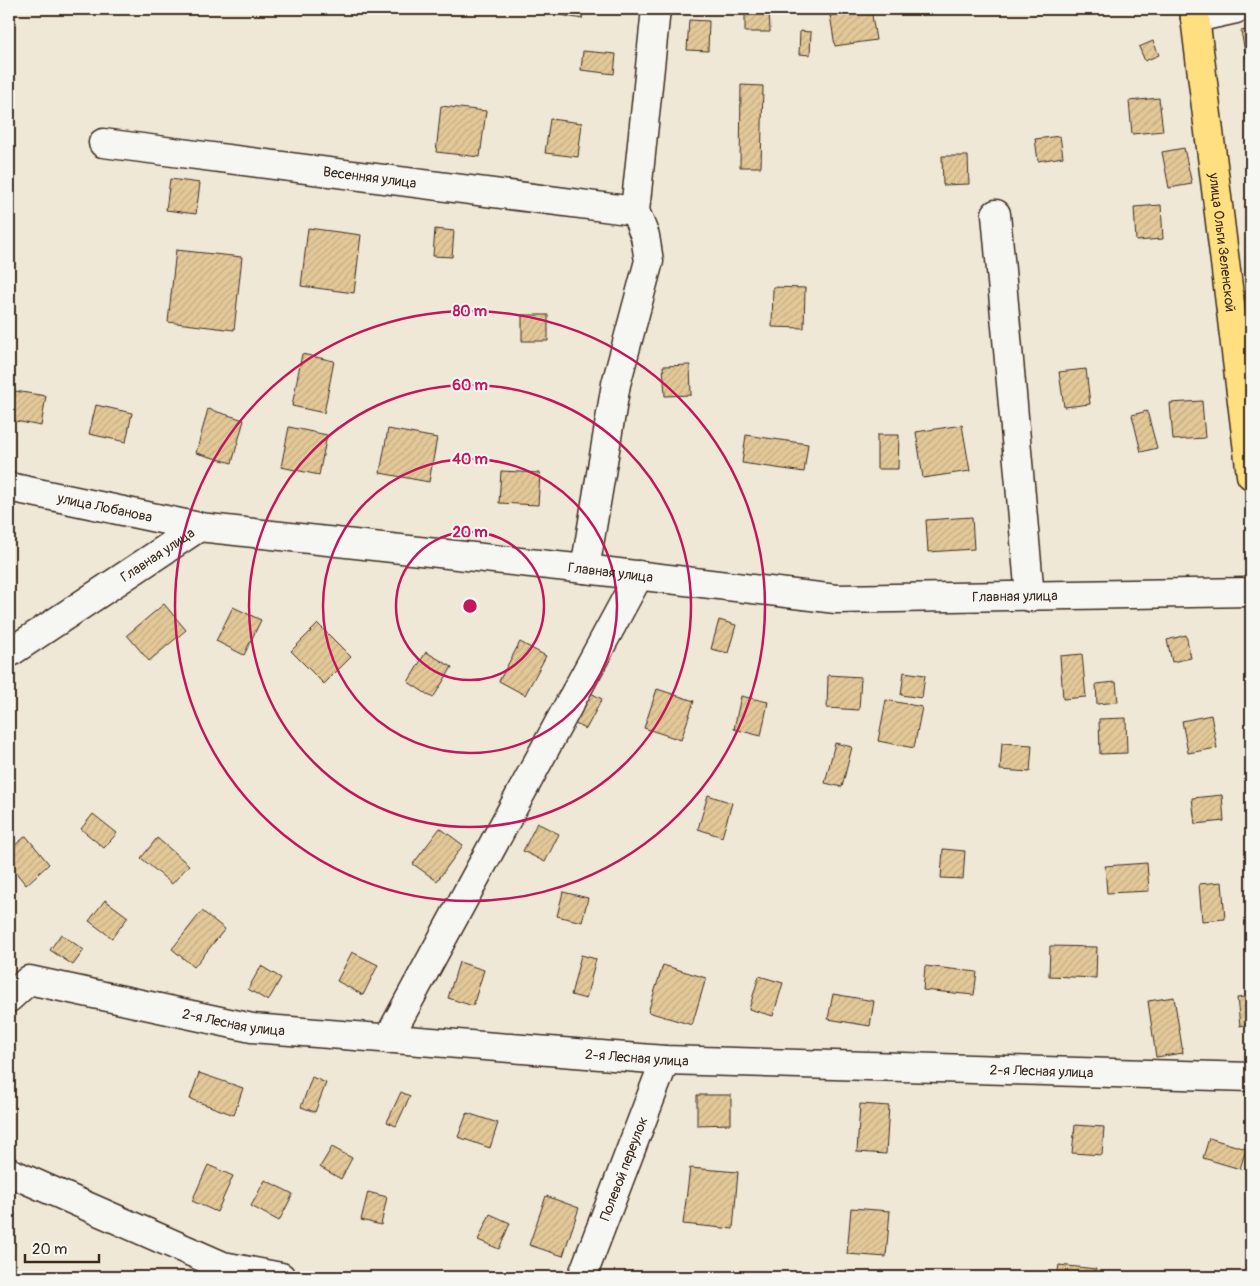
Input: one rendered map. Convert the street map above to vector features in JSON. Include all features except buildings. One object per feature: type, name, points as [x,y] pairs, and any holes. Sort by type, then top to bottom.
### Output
[{"type":"main road","name":"улица Ольги Зеленской","points":[[1195,13],[1251,475]]},
{"type":"street","points":[[585,569],[616,384],[649,261],[645,236],[635,211],[656,9]]},
{"type":"street","points":[[1195,13],[1236,9]]},
{"type":"street","name":"Весенняя улица","points":[[103,143],[635,211]]},
{"type":"street","points":[[996,214],[1030,597]]},
{"type":"street","name":"улица Лобанова","points":[[9,487],[199,527]]},
{"type":"street","name":"Главная улица","points":[[9,653],[199,527],[639,575],[836,599],[1251,592]]},
{"type":"street","points":[[388,1038],[639,575]]},
{"type":"street","name":"2-я Лесная улица","points":[[9,998],[29,980],[252,1028],[665,1060],[1251,1077]]},
{"type":"street","name":"Полевой переулок","points":[[582,1277],[665,1060]]},
{"type":"street","points":[[9,1172],[223,1266],[281,1277]]}]
